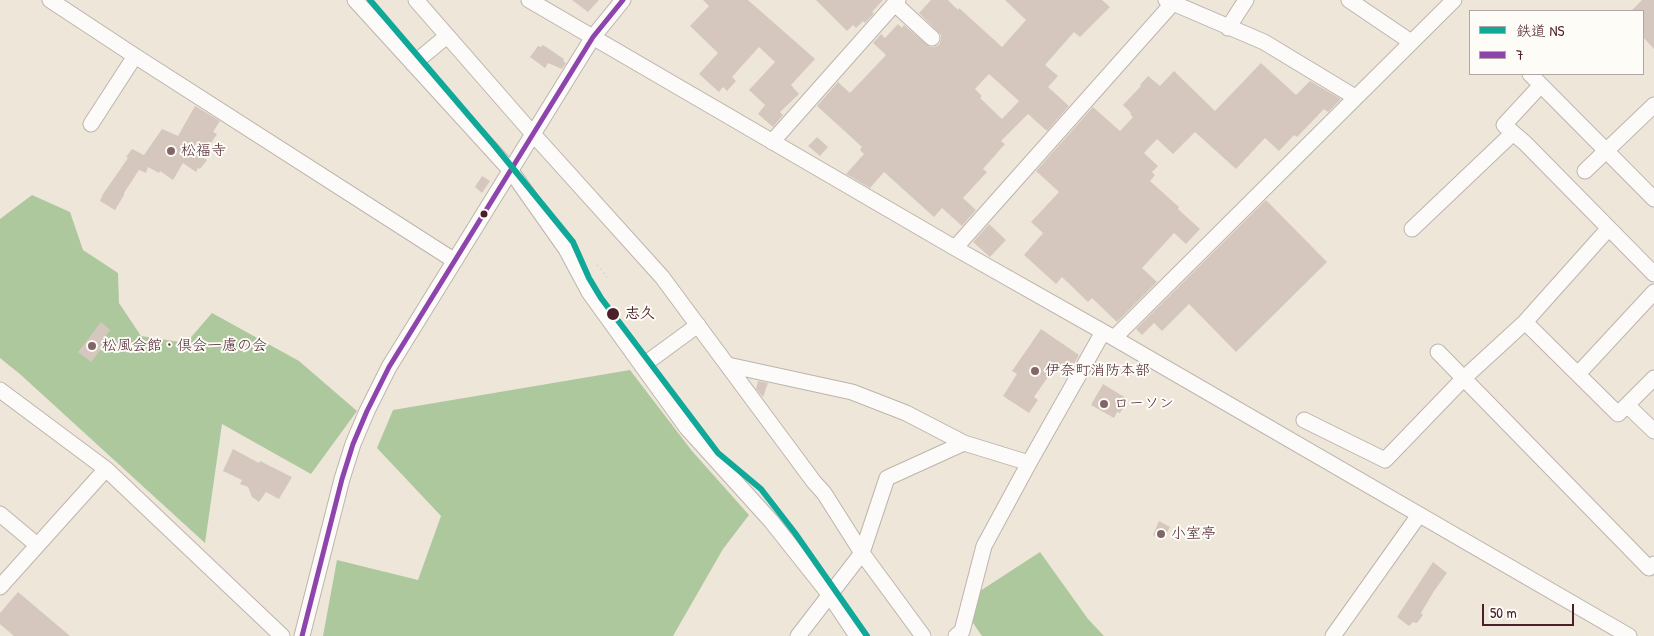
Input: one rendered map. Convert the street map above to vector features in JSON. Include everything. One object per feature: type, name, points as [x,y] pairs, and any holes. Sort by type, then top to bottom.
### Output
[{"type":"street","points":[[50,0],[455,261]]},
{"type":"street","points":[[355,0],[510,171],[566,249],[589,292],[688,428],[771,521],[829,594],[856,636]]},
{"type":"street","points":[[416,0],[662,277],[824,493],[862,553],[922,636]]},
{"type":"street","points":[[529,0],[1629,636]]},
{"type":"street","points":[[302,636],[342,479],[353,444],[388,367],[593,37],[622,0]]},
{"type":"street","points":[[1228,28],[1246,0]]},
{"type":"street","points":[[1349,0],[1411,42]]},
{"type":"street","points":[[956,636],[962,631],[984,546],[1028,463],[1109,335],[1454,0]]},
{"type":"street","points":[[772,142],[896,2],[932,38]]},
{"type":"street","points":[[955,248],[1169,2],[1264,42],[1356,97]]},
{"type":"street","points":[[413,64],[447,36]]},
{"type":"street","points":[[91,124],[136,56]]},
{"type":"street","points":[[1531,75],[1654,199]]},
{"type":"street","points":[[1541,85],[1504,125],[1525,143],[1654,274]]},
{"type":"street","points":[[1585,172],[1654,105]]},
{"type":"street","points":[[1412,229],[1513,133]]},
{"type":"street","points":[[1304,420],[1385,460],[1464,378],[1525,322],[1609,228]]},
{"type":"street","points":[[1578,374],[1654,292]]},
{"type":"street","points":[[1525,322],[1618,414],[1654,378]]},
{"type":"street","points":[[642,366],[698,326]]},
{"type":"street","points":[[1438,352],[1649,568],[1654,564]]},
{"type":"street","points":[[728,365],[852,392],[906,413],[964,443],[1028,463]]},
{"type":"street","points":[[0,390],[106,469],[282,636]]},
{"type":"street","points":[[1628,405],[1654,432]]},
{"type":"street","points":[[798,636],[862,553],[887,478],[964,443]]},
{"type":"street","points":[[0,587],[106,469]]},
{"type":"street","points":[[0,514],[37,545]]},
{"type":"street","points":[[1333,636],[1419,515]]},
{"type":"path","points":[[597,265],[607,277]]},
{"type":"green space","points":[[32,195],[70,212],[83,250],[118,273],[119,303],[141,336],[186,343],[212,313],[299,361],[357,411],[311,474],[222,424],[205,543],[0,358],[0,219]]},
{"type":"green space","points":[[630,370],[692,451],[749,515],[723,549],[673,636],[323,636],[337,560],[418,580],[441,516],[377,448],[393,410]]},
{"type":"green space","points":[[1040,552],[1088,619],[1104,636],[982,636],[960,604]]},
{"type":"building","points":[[572,0],[599,0],[588,12]]},
{"type":"building","points":[[703,0],[748,0],[815,59],[791,85],[799,94],[780,112],[783,115],[773,127],[758,114],[765,105],[749,90],[775,62],[759,47],[732,77],[736,81],[727,91],[723,87],[719,92],[699,74],[718,53],[690,26],[709,6]]},
{"type":"building","points":[[816,0],[883,0],[865,23],[863,21],[856,28],[853,25],[847,31]]},
{"type":"building","points":[[931,0],[948,0],[1002,47],[1026,20],[1005,0],[1102,0],[1110,7],[1080,37],[1074,32],[1045,65],[1058,76],[1048,87],[1069,106],[1047,131],[1028,114],[1001,141],[1005,144],[983,169],[987,172],[963,198],[976,210],[962,226],[942,208],[934,217],[884,172],[870,188],[846,174],[864,154],[860,150],[862,147],[817,106],[838,82],[850,93],[886,55],[873,43],[881,34],[885,38],[898,24],[902,28],[904,25],[930,47],[939,45],[941,35],[919,13]],"holes":[[[989,74],[1019,101],[1002,119],[980,98],[982,96],[975,89]]]},
{"type":"building","points":[[1642,0],[1654,0],[1654,49],[1644,38],[1644,10],[1632,10]]},
{"type":"building","points":[[543,45],[564,59],[563,61],[566,63],[562,69],[548,63],[545,68],[530,57],[538,46],[541,47]]},
{"type":"building","points":[[1261,63],[1296,95],[1310,81],[1341,99],[1328,112],[1324,109],[1297,137],[1294,135],[1279,151],[1265,138],[1236,169],[1195,132],[1173,154],[1157,139],[1144,153],[1158,166],[1152,172],[1155,175],[1150,181],[1200,229],[1186,244],[1174,233],[1142,268],[1157,282],[1117,322],[1092,298],[1088,302],[1062,277],[1056,284],[1024,255],[1043,233],[1031,222],[1059,192],[1036,171],[1093,107],[1120,131],[1133,117],[1123,105],[1148,76],[1160,86],[1174,71],[1215,111]]},
{"type":"building","points":[[195,106],[220,121],[213,132],[217,134],[202,157],[207,160],[200,169],[198,168],[196,172],[183,163],[173,180],[160,171],[159,173],[148,167],[146,173],[139,170],[115,210],[100,201],[132,149],[144,155],[162,129],[178,136]]},
{"type":"building","points":[[817,137],[828,147],[820,156],[808,146]]},
{"type":"building","points":[[482,176],[490,181],[482,193],[475,187]]},
{"type":"building","points":[[1266,200],[1327,262],[1236,352],[1189,304],[1162,331],[1154,323],[1142,335],[1136,329]]},
{"type":"building","points":[[989,224],[1006,240],[990,257],[973,242]]},
{"type":"building","points":[[101,322],[110,330],[101,342],[105,344],[91,362],[78,352]]},
{"type":"building","points":[[1041,329],[1079,355],[1069,373],[1057,364],[1034,397],[1038,400],[1029,413],[1003,396],[1017,374],[1012,371]]},
{"type":"building","points":[[758,381],[768,383],[763,397],[756,389]]},
{"type":"building","points":[[1103,384],[1126,398],[1123,404],[1125,405],[1120,413],[1117,412],[1114,418],[1091,405]]},
{"type":"building","points":[[233,449],[259,463],[260,461],[292,477],[279,499],[266,492],[259,502],[252,497],[248,487],[240,484],[242,480],[223,471]]},
{"type":"building","points":[[1159,521],[1170,527],[1163,540],[1153,535]]},
{"type":"building","points":[[1433,562],[1447,573],[1421,613],[1423,615],[1417,623],[1413,622],[1409,626],[1397,617]]},
{"type":"building","points":[[18,592],[70,636],[14,636],[0,624],[0,613]]},
{"type":"rail line","name":"NS","points":[[370,0],[494,145],[573,242],[589,278],[601,298],[718,453],[761,489],[795,533],[867,636]]},
{"type":"transit line","name":"7","points":[[302,636],[342,479],[353,444],[389,367],[593,37],[623,0]]},
{"type":"place","name":"松福寺","points":[[171,151]]},
{"type":"place","name":"志久","points":[[613,314]]},
{"type":"place","name":"松風会館・倶会一慮の会","points":[[92,346]]},
{"type":"place","name":"伊奈町消防本部","points":[[1035,371]]},
{"type":"place","name":"ローソン","points":[[1104,404]]},
{"type":"place","name":"小室亭","points":[[1161,534]]}]
